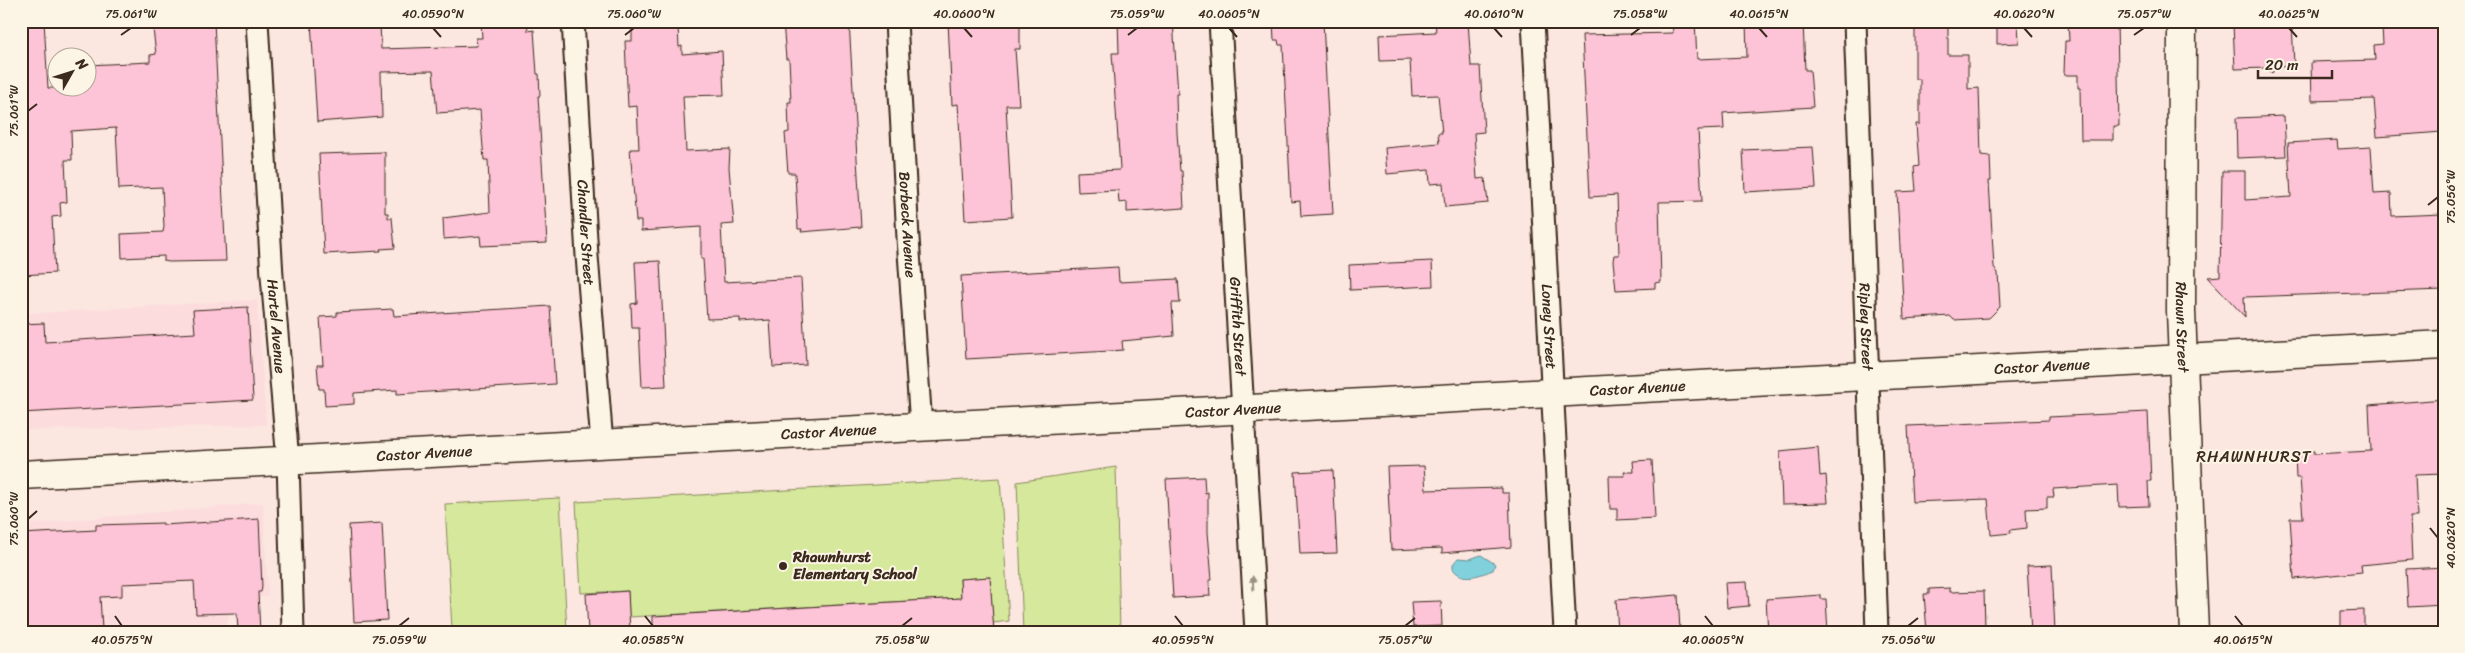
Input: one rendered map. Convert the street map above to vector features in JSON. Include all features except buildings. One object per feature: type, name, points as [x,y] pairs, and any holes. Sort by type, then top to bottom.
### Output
[{"type":"main road","name":"Rhawn Street","points":[[2182,21],[2182,359],[2194,632]]},
{"type":"main road","name":"Castor Avenue","points":[[21,475],[2444,345]]},
{"type":"street","name":"Hartel Avenue","points":[[257,21],[272,276],[288,461],[292,632]]},
{"type":"street","name":"Chandler Street","points":[[573,21],[587,256],[602,444]]},
{"type":"street","name":"Borbeck Avenue","points":[[896,21],[921,426]]},
{"type":"street","name":"Griffith Street","points":[[1220,21],[1256,632]]},
{"type":"street","name":"Loney Street","points":[[1533,21],[1565,632]]},
{"type":"street","name":"Ripley Street","points":[[1855,21],[1866,375],[1877,632]]},
{"type":"shaded area","points":[[257,300],[266,425],[21,430],[21,314]]},
{"type":"shaded area","points":[[263,503],[268,596],[233,602],[225,629],[194,632],[21,632],[21,525]]},
{"type":"green space","points":[[1116,467],[1120,632],[1023,632],[1017,482]]},
{"type":"green space","points":[[1000,478],[1009,621],[993,623],[990,577],[960,579],[961,598],[629,617],[628,591],[581,593],[576,502]]},
{"type":"green space","points":[[560,498],[567,632],[482,632],[481,628],[452,629],[445,504]]},
{"type":"water","points":[[1481,555],[1495,564],[1493,570],[1467,577],[1462,576],[1453,569],[1453,564],[1458,558],[1470,559]]},
{"type":"place","name":"Rhawnhurst Elementary School","points":[[783,566]]},
{"type":"district","name":"RHAWNHURST","points":[[2254,456]]}]
